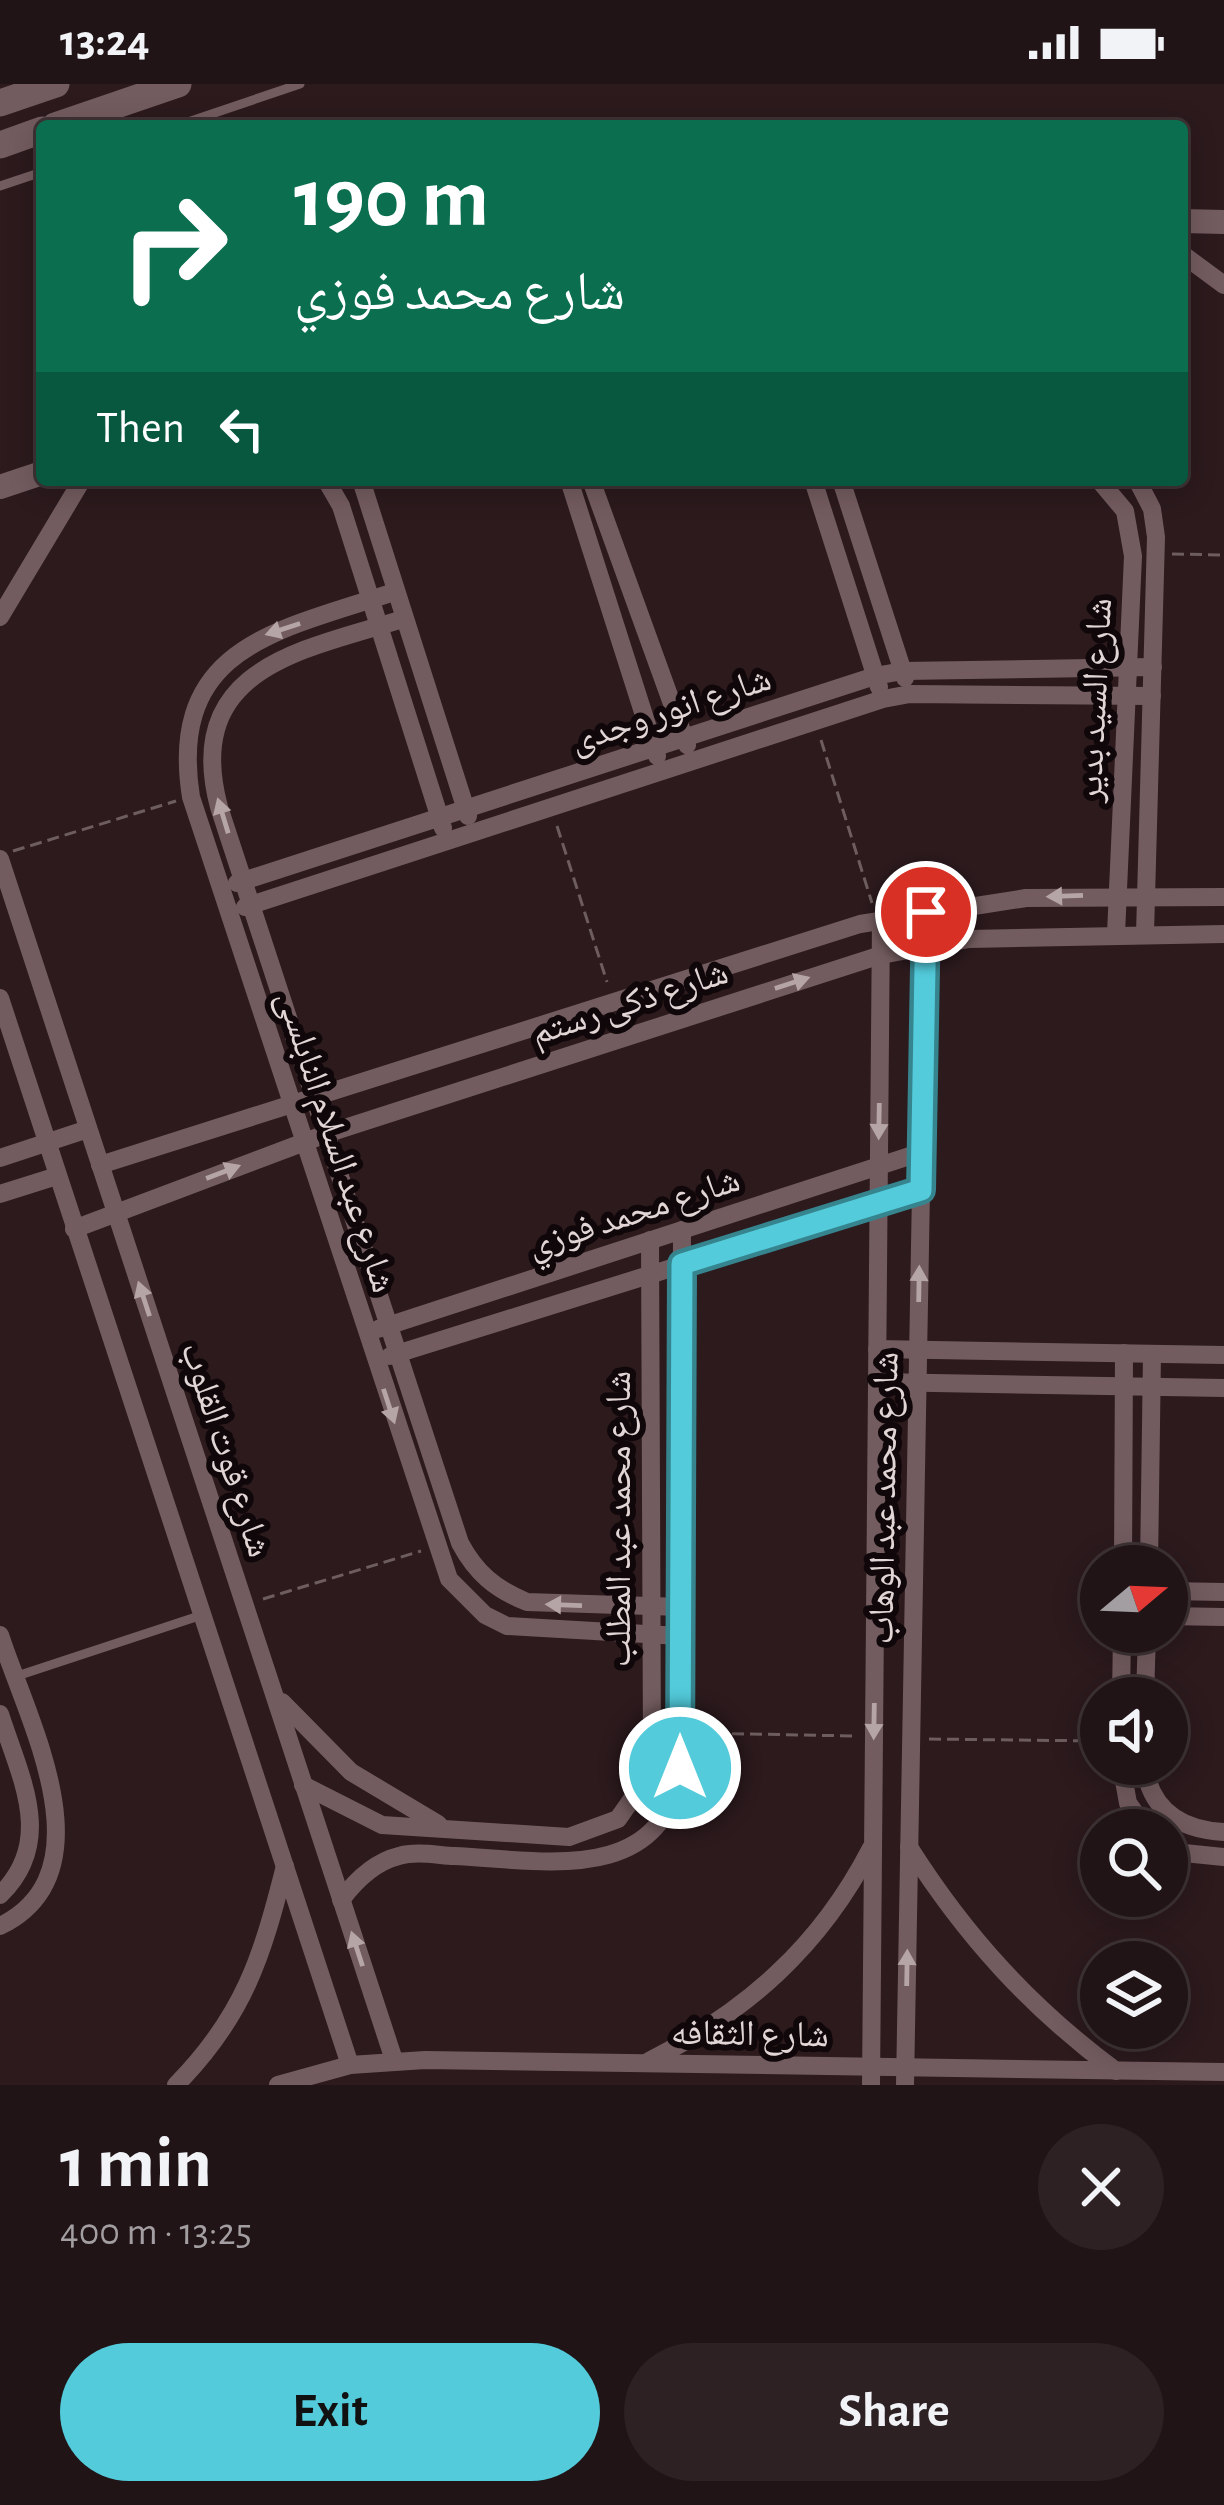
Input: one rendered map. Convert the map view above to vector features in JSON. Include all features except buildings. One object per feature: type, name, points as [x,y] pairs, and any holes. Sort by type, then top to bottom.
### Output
[{"type":"main road","points":[[0,103],[56,84]]},
{"type":"main road","points":[[73,120],[178,84]]},
{"type":"main road","points":[[0,145],[36,132]]},
{"type":"street","points":[[1188,221],[1224,222]]},
{"type":"street","points":[[1188,258],[1224,285]]},
{"type":"street","points":[[0,487],[36,475]]},
{"type":"street","points":[[0,617],[78,486]]},
{"type":"street","points":[[329,486],[341,506],[447,841]]},
{"type":"street","points":[[363,486],[473,832]]},
{"type":"street","points":[[571,486],[662,771]]},
{"type":"street","points":[[593,486],[692,761]]},
{"type":"street","points":[[815,486],[883,699]]},
{"type":"street","points":[[843,486],[910,694]]},
{"type":"street","name":"شارع السيد بدير","points":[[1104,486],[1125,511],[1132,532],[1116,934]]},
{"type":"street","name":"شارع السيد بدير","points":[[1139,486],[1152,509],[1156,554],[1145,934]]},
{"type":"street","name":"شارع عبد السلام النابلسى","points":[[394,592],[255,639],[218,672],[194,717],[188,741],[191,797],[434,1547],[465,1599],[507,1626],[680,1636]]},
{"type":"street","name":"شارع عبد السلام النابلسى","points":[[403,619],[267,664],[233,694],[219,719],[212,778],[460,1543],[487,1580],[526,1602],[680,1606]]},
{"type":"street","name":"شارع انور وجدى","points":[[221,888],[875,676],[903,670],[1153,667]]},
{"type":"street","name":"شارع انور وجدى","points":[[229,912],[883,699],[910,694],[1152,696]]},
{"type":"street","name":"شارع قوت القلوب","points":[[0,857],[394,2060]]},
{"type":"street","name":"شارع ذكى رستم","points":[[100,1165],[879,920],[1026,898],[1224,898]]},
{"type":"street","name":"شارع محمد عبد الوهاب","points":[[905,2076],[926,912]]},
{"type":"street","name":"شارع محمد عبد الوهاب","points":[[871,2076],[879,920]]},
{"type":"street","name":"شارع ذكى رستم","points":[[74,1229],[326,1134],[881,955],[926,945],[1116,934],[1224,934]]},
{"type":"street","points":[[0,998],[350,2066]]},
{"type":"street","points":[[0,1158],[88,1129]]},
{"type":"street","name":"شارع محمد فوزي","points":[[365,1333],[922,1152]]},
{"type":"street","points":[[0,1194],[57,1176]]},
{"type":"street","name":"شارع محمد فوزي","points":[[374,1361],[921,1190]]},
{"type":"street","name":"شارع محمد عبد المطلب","points":[[341,1900],[368,1871],[403,1854],[580,1862],[611,1857],[640,1842],[663,1819],[677,1791],[680,1733],[682,1230]]},
{"type":"street","name":"شارع محمد عبد المطلب","points":[[303,1784],[382,1825],[569,1837],[618,1819],[648,1776],[650,1240]]},
{"type":"street","points":[[878,1349],[1224,1355]]},
{"type":"street","points":[[1123,1545],[1124,1353]]},
{"type":"street","points":[[1148,1545],[1152,1354]]},
{"type":"street","points":[[877,1382],[1224,1388]]},
{"type":"street","points":[[1188,1591],[1224,1592]]},
{"type":"street","points":[[1188,1616],[1224,1617]]},
{"type":"street","points":[[0,1635],[58,1817],[58,1841],[44,1887],[29,1906],[0,1926]]},
{"type":"street","points":[[0,1702],[17,1687]]},
{"type":"street","points":[[274,1692],[351,1772],[448,1828]]},
{"type":"street","points":[[0,1895],[23,1867],[32,1827],[2,1724],[28,1721]]},
{"type":"street","points":[[1151,1785],[1157,1804],[1173,1820],[1194,1829],[1224,1832]]},
{"type":"street","points":[[645,2062],[740,2008],[781,1974],[848,1891],[873,1844]]},
{"type":"street","points":[[909,1847],[955,1916],[1021,1993],[1116,2071]]},
{"type":"street","points":[[1188,1849],[1224,1857]]},
{"type":"street","points":[[176,2085],[224,2028],[254,1978],[285,1866]]},
{"type":"street","name":"شارع الثقافه","points":[[278,2085],[394,2060],[645,2062],[871,2076],[1224,2072]]},
{"type":"lane","points":[[194,120],[300,84]]},
{"type":"lane","points":[[0,186],[36,174]]},
{"type":"lane","points":[[17,1687],[202,1615]]},
{"type":"path","points":[[1156,554],[1224,555]]},
{"type":"path","points":[[815,721],[879,920]]},
{"type":"path","points":[[0,857],[191,797]]},
{"type":"path","points":[[551,807],[614,1003]]},
{"type":"path","points":[[244,1605],[434,1547]]},
{"type":"path","points":[[680,1733],[874,1736]]},
{"type":"path","points":[[911,1739],[1080,1741]]},
{"type":"route","points":[[680,1768],[682,1264],[921,1190],[926,912]]}]
